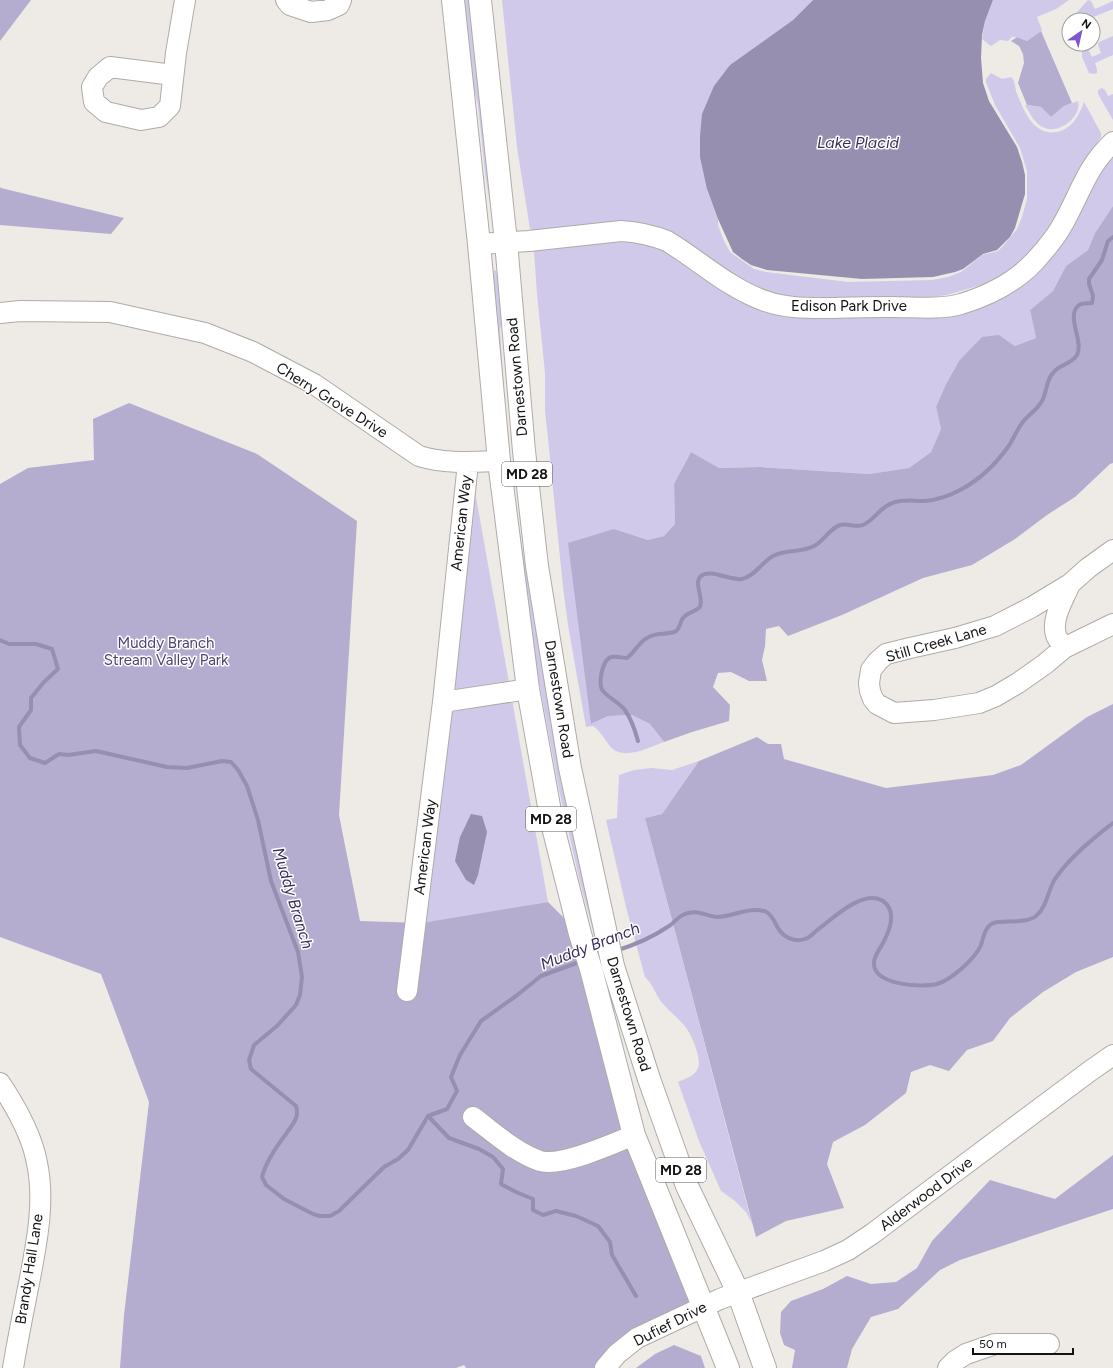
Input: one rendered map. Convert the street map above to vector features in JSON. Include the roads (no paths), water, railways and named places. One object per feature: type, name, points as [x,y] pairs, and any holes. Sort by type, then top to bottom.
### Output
[{"type":"main road","name":"Darnestown Road","points":[[453,0],[479,244],[499,461],[528,689],[552,823],[634,1135],[721,1299],[765,1368]]},
{"type":"main road","name":"Darnestown Road","points":[[480,0],[506,242],[524,450],[537,566],[570,768],[613,966],[649,1079],[687,1186],[721,1299],[728,1368]]},
{"type":"street","points":[[173,75],[185,0]]},
{"type":"street","points":[[286,0],[290,5],[311,12],[328,10],[339,5],[342,0]]},
{"type":"street","name":"Edison Park Drive","points":[[479,244],[622,231],[633,232],[667,241],[734,287],[750,295],[779,305],[822,308],[936,307],[958,304],[978,298],[995,290],[1032,264],[1060,230],[1094,162],[1113,142]]},
{"type":"street","name":"Cherry Grove Drive","points":[[0,313],[20,310],[110,312],[205,333],[253,352],[314,384],[419,456],[434,460],[468,463],[499,461]]},
{"type":"street","name":"American Way","points":[[407,991],[443,702],[468,463]]},
{"type":"street","name":"Still Creek Lane","points":[[1113,550],[1088,568],[1070,584],[1032,608],[995,626],[955,638],[886,654],[871,670],[869,683],[870,691],[877,704],[894,713],[934,710],[979,703],[996,696],[1018,683],[1045,664],[1064,648],[1113,624]]},
{"type":"street","points":[[1064,648],[1056,636],[1054,626],[1057,614],[1070,584]]},
{"type":"street","points":[[443,702],[528,689]]},
{"type":"street","name":"Alderwood Drive","points":[[721,1299],[824,1261],[848,1250],[872,1234],[1084,1075],[1113,1055]]},
{"type":"street","name":"Brandy Hall Lane","points":[[0,1083],[19,1114],[30,1137],[37,1163],[40,1188],[39,1228],[13,1368]]},
{"type":"street","points":[[473,1117],[516,1149],[541,1161],[558,1162],[634,1135]]},
{"type":"street","name":"Dufief Drive","points":[[605,1368],[617,1354],[637,1338],[721,1299]]},
{"type":"street","points":[[948,1368],[955,1361],[966,1354],[995,1344],[1049,1344]]},
{"type":"water","name":"Lake Placid","points":[[813,0],[993,0],[985,21],[982,35],[981,58],[983,83],[989,101],[1017,147],[1025,175],[1025,194],[1015,228],[1010,237],[997,250],[983,254],[963,269],[933,277],[862,279],[767,270],[751,265],[733,252],[718,219],[707,189],[700,157],[702,114],[714,86],[730,65],[793,20]]},
{"type":"water","points":[[471,814],[482,816],[487,832],[478,875],[474,885],[466,880],[455,861],[460,837]]},
{"type":"waterway","points":[[638,741],[631,721],[625,710],[602,689],[601,675],[606,661],[613,657],[627,658],[641,642],[650,636],[676,631],[682,619],[700,607],[701,599],[698,582],[701,576],[705,574],[710,573],[737,579],[746,578],[773,556],[783,552],[804,550],[814,546],[833,529],[840,525],[863,525],[885,507],[895,502],[907,500],[935,500],[944,497],[969,485],[989,470],[1010,444],[1022,423],[1044,398],[1051,376],[1058,368],[1072,361],[1077,355],[1079,349],[1074,323],[1075,311],[1081,304],[1092,303],[1093,296],[1089,279],[1102,260],[1108,241],[1113,237]]},
{"type":"waterway","name":"Muddy Branch","points":[[0,640],[9,644],[36,644],[52,649],[58,669],[44,682],[31,698],[31,710],[19,727],[20,745],[30,758],[45,763],[59,754],[68,755],[96,751],[167,767],[187,768],[222,761],[231,762],[238,770],[247,786],[258,820],[271,881],[298,952],[302,977],[300,995],[296,1005],[277,1026],[254,1045],[249,1060],[251,1069],[296,1106],[297,1117],[272,1154],[262,1177],[266,1185],[284,1199],[320,1216],[330,1216],[339,1211],[384,1167],[398,1159],[408,1150],[428,1116],[447,1109],[457,1091],[451,1077],[460,1055],[481,1021],[541,976],[582,961]]},
{"type":"waterway","name":"Muddy Branch","points":[[615,951],[650,937],[671,925],[681,916],[692,912],[717,917],[750,910],[763,911],[771,916],[783,934],[793,940],[801,940],[809,937],[848,907],[857,902],[875,898],[883,901],[887,905],[891,915],[890,927],[876,954],[874,962],[875,970],[881,976],[899,983],[910,985],[937,984],[955,974],[974,956],[981,945],[987,928],[993,923],[1024,921],[1036,916],[1043,908],[1055,879],[1067,863],[1097,835],[1113,823]]},
{"type":"waterway","points":[[428,1116],[449,1138],[479,1149],[493,1157],[503,1169],[501,1184],[533,1199],[533,1210],[543,1215],[556,1211],[576,1216],[598,1226],[610,1242],[612,1255],[636,1296]]},
{"type":"park label","name":"Muddy Branch Stream Valley Park","points":[[166,652]]}]
